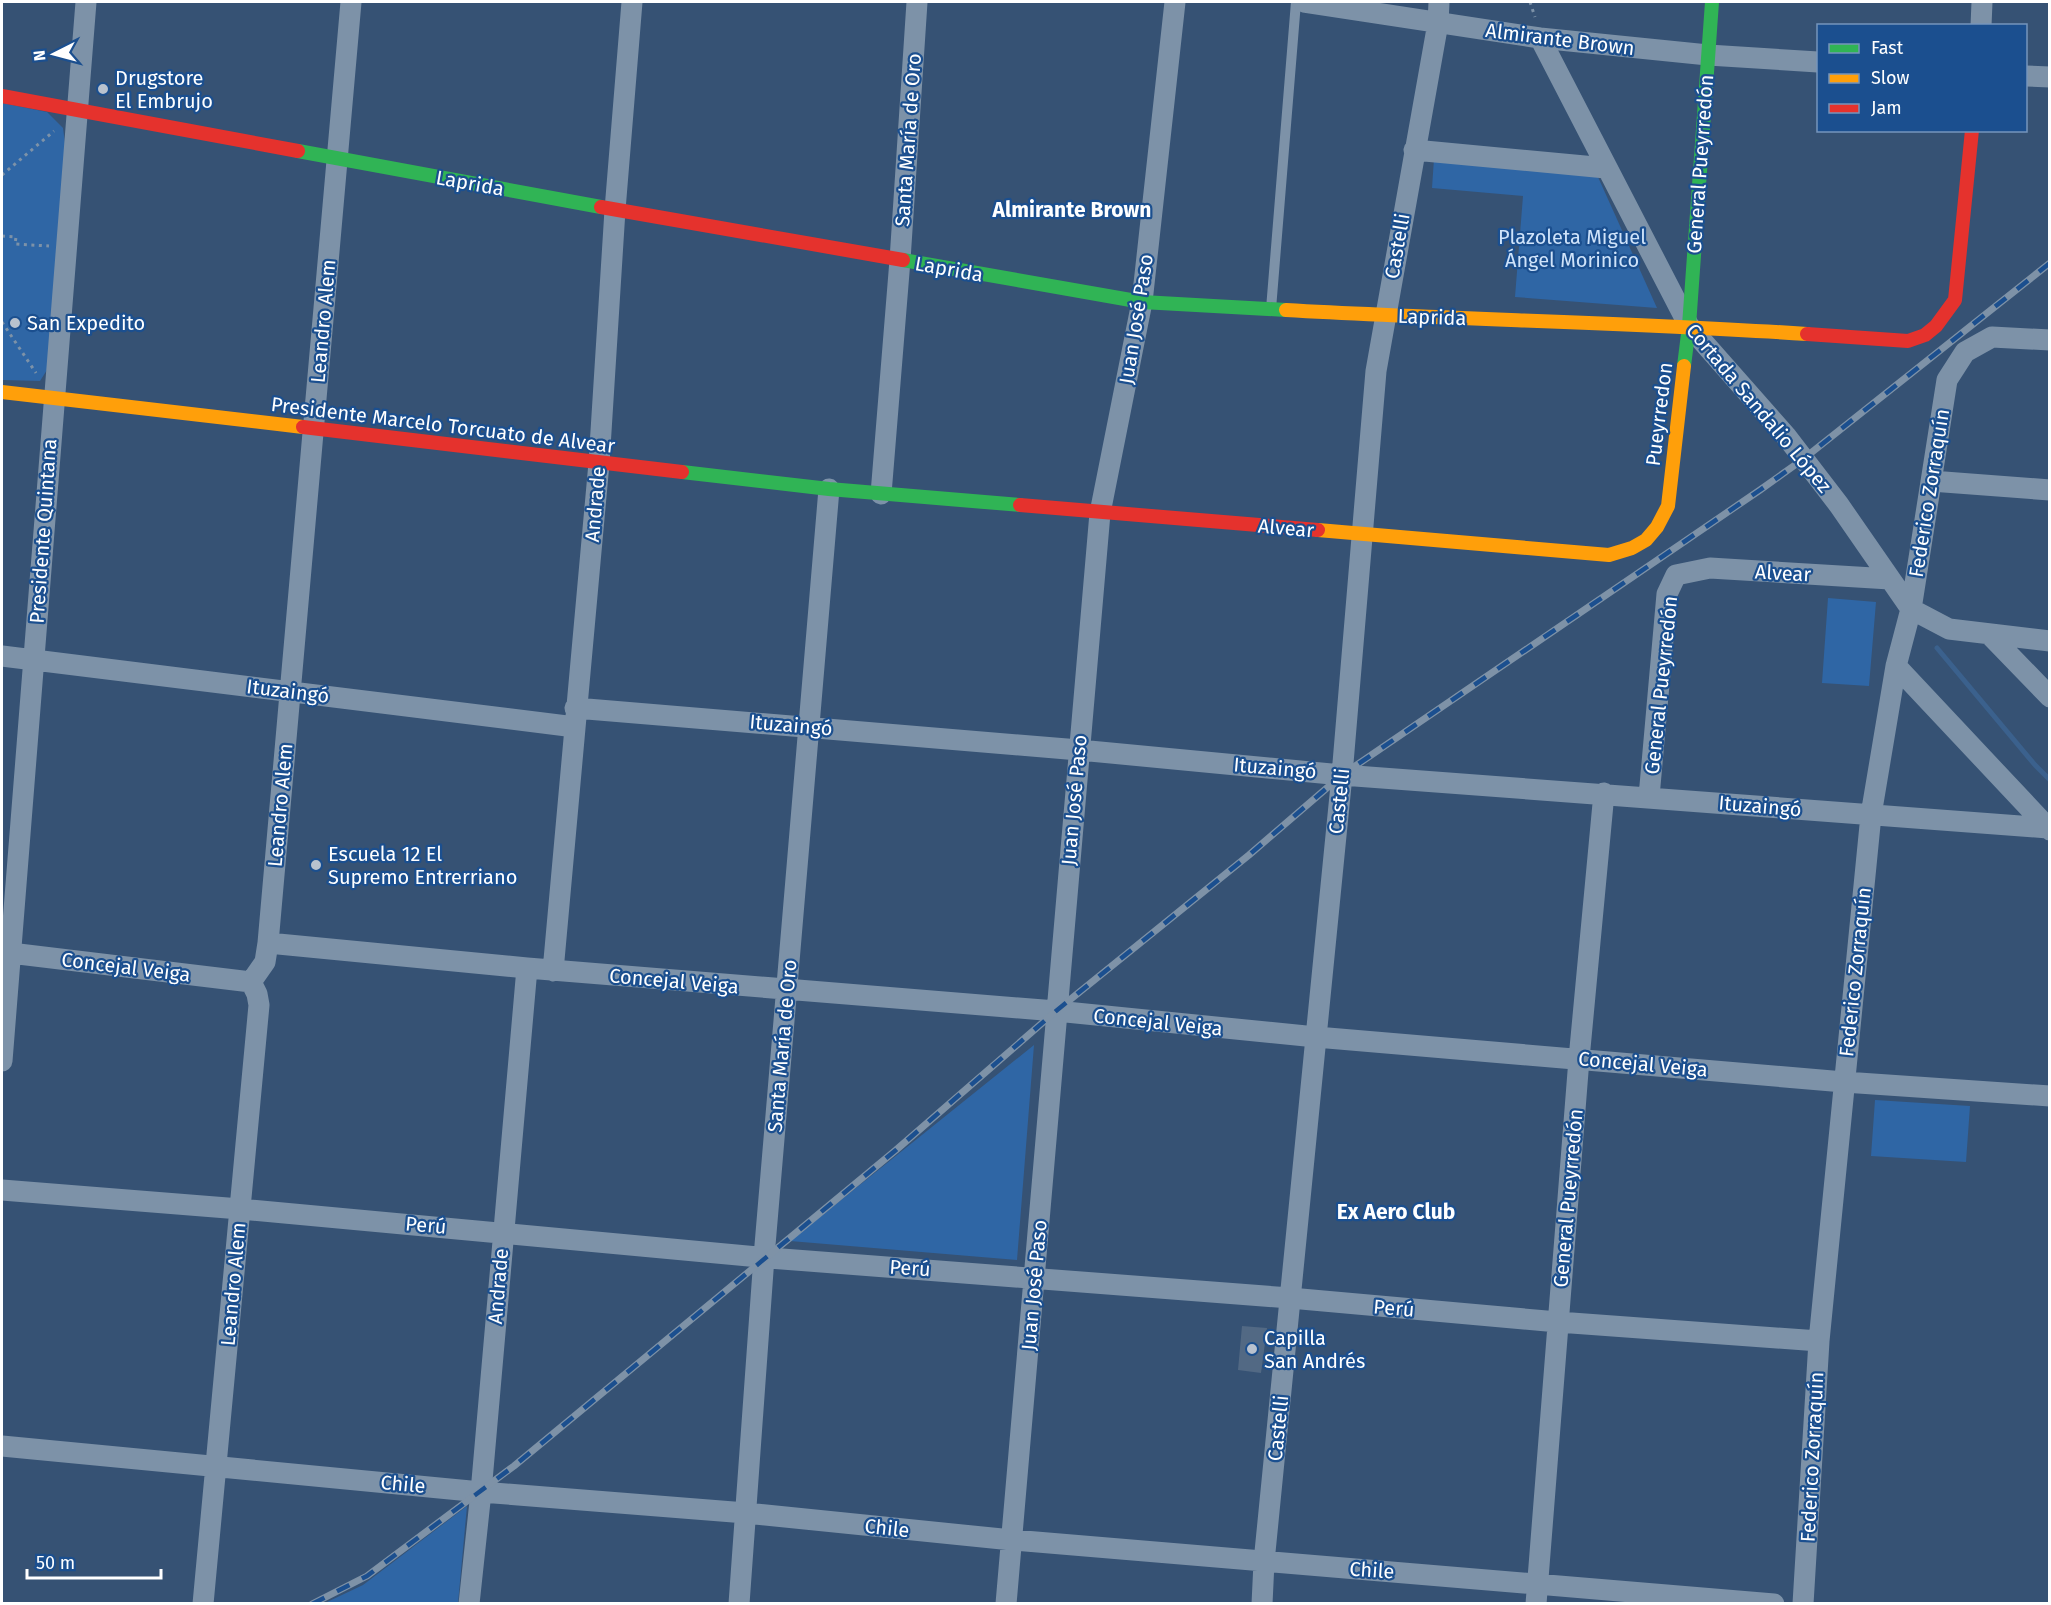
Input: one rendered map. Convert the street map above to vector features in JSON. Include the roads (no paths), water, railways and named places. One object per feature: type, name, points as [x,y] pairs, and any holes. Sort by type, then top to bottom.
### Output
[{"type":"street","name":"Presidente Quintana","points":[[2,1061],[6,952],[33,660],[86,2]]},
{"type":"street","name":"Leandro Alem","points":[[203,1604],[259,1005],[251,982],[265,962],[268,944],[351,2]]},
{"type":"street","name":"Andrade","points":[[553,971],[599,463],[615,210],[632,2]]},
{"type":"street","name":"Santa María de Oro","points":[[881,494],[900,260],[917,2]]},
{"type":"street","name":"Juan José Paso","points":[[1006,1604],[1100,513],[1142,302],[1175,2]]},
{"type":"street","name":"Almirante Brown","points":[[1304,2],[1540,38],[1708,55],[1817,63]]},
{"type":"street","name":"Castelli","points":[[1262,1604],[1264,1562],[1342,775],[1376,372],[1438,23],[1439,2]]},
{"type":"street","name":"General Pueyrredón","points":[[1689,326],[1712,2]]},
{"type":"street","points":[[1981,24],[1982,2]]},
{"type":"street","name":"Cortada Sandalio López","points":[[1540,38],[1689,326],[1786,436],[1839,505],[1911,609]]},
{"type":"street","points":[[2027,76],[2049,77]]},
{"type":"street","name":"Laprida","points":[[2,96],[615,210],[1142,302],[1385,316],[1689,326],[1908,340],[1926,336],[1942,322],[1955,300],[1972,132]]},
{"type":"street","points":[[1414,150],[1606,168]]},
{"type":"street","name":"Pueyrredon","points":[[1668,506],[1689,326]]},
{"type":"street","name":"Federico Zorraquín","points":[[1803,1604],[1819,1341],[1870,815],[1896,666],[1911,609],[1947,380],[1965,352],[1992,337],[2049,340]]},
{"type":"street","name":"Presidente Marcelo Torcuato de Alvear","points":[[2,392],[881,494]]},
{"type":"street","points":[[1931,481],[2049,490]]},
{"type":"street","name":"Santa María de Oro","points":[[739,1604],[764,1257],[829,489]]},
{"type":"street","name":"Alvear","points":[[881,494],[1609,555],[1639,547],[1656,531],[1668,506]]},
{"type":"street","name":"Alvear","points":[[1677,574],[1710,568],[1890,579]]},
{"type":"street","name":"General Pueyrredón","points":[[1649,797],[1668,594],[1677,574]]},
{"type":"street","points":[[1911,609],[1949,629],[2049,641]]},
{"type":"street","points":[[1989,634],[2049,697]]},
{"type":"street","name":"Ituzaingó","points":[[2,656],[290,692],[575,717],[808,726],[1342,775],[1604,793],[2049,829]]},
{"type":"street","points":[[1896,666],[2049,829]]},
{"type":"street","name":"General Pueyrredón","points":[[1537,1593],[1579,1059],[1604,793]]},
{"type":"street","name":"Concejal Veiga","points":[[268,944],[527,969],[1056,1011],[1316,1037],[1844,1082],[2049,1096]]},
{"type":"street","name":"Concejal Veiga","points":[[6,952],[251,982]]},
{"type":"street","name":"Andrade","points":[[469,1604],[527,969]]},
{"type":"street","name":"Perú","points":[[2,1190],[503,1232],[764,1257],[1819,1341]]},
{"type":"street","name":"Chile","points":[[2,1446],[481,1492],[746,1513],[1012,1540],[1264,1562],[1537,1593],[1774,1604]]},
{"type":"lane","points":[[1271,309],[1296,2]]},
{"type":"waterway","points":[[1937,648],[2050,780]]},
{"type":"railway","points":[[312,1604],[367,1576],[514,1466],[896,1150],[1056,1011],[1249,855],[1342,775],[1802,460],[2050,263]]},
{"type":"place","name":"Drugstore El Embrujo","points":[[103,89]]},
{"type":"place","name":"San Expedito","points":[[15,323]]},
{"type":"place","name":"Escuela 12 El Supremo Entrerriano","points":[[316,865]]},
{"type":"place","name":"Capilla San Andrés","points":[[1252,1349]]},
{"type":"district","name":"Almirante Brown","points":[[1072,210]]},
{"type":"district","name":"Ex Aero Club","points":[[1396,1212]]},
{"type":"park label","name":"Plazoleta Miguel Ángel Morinico","points":[[1572,248]]}]
